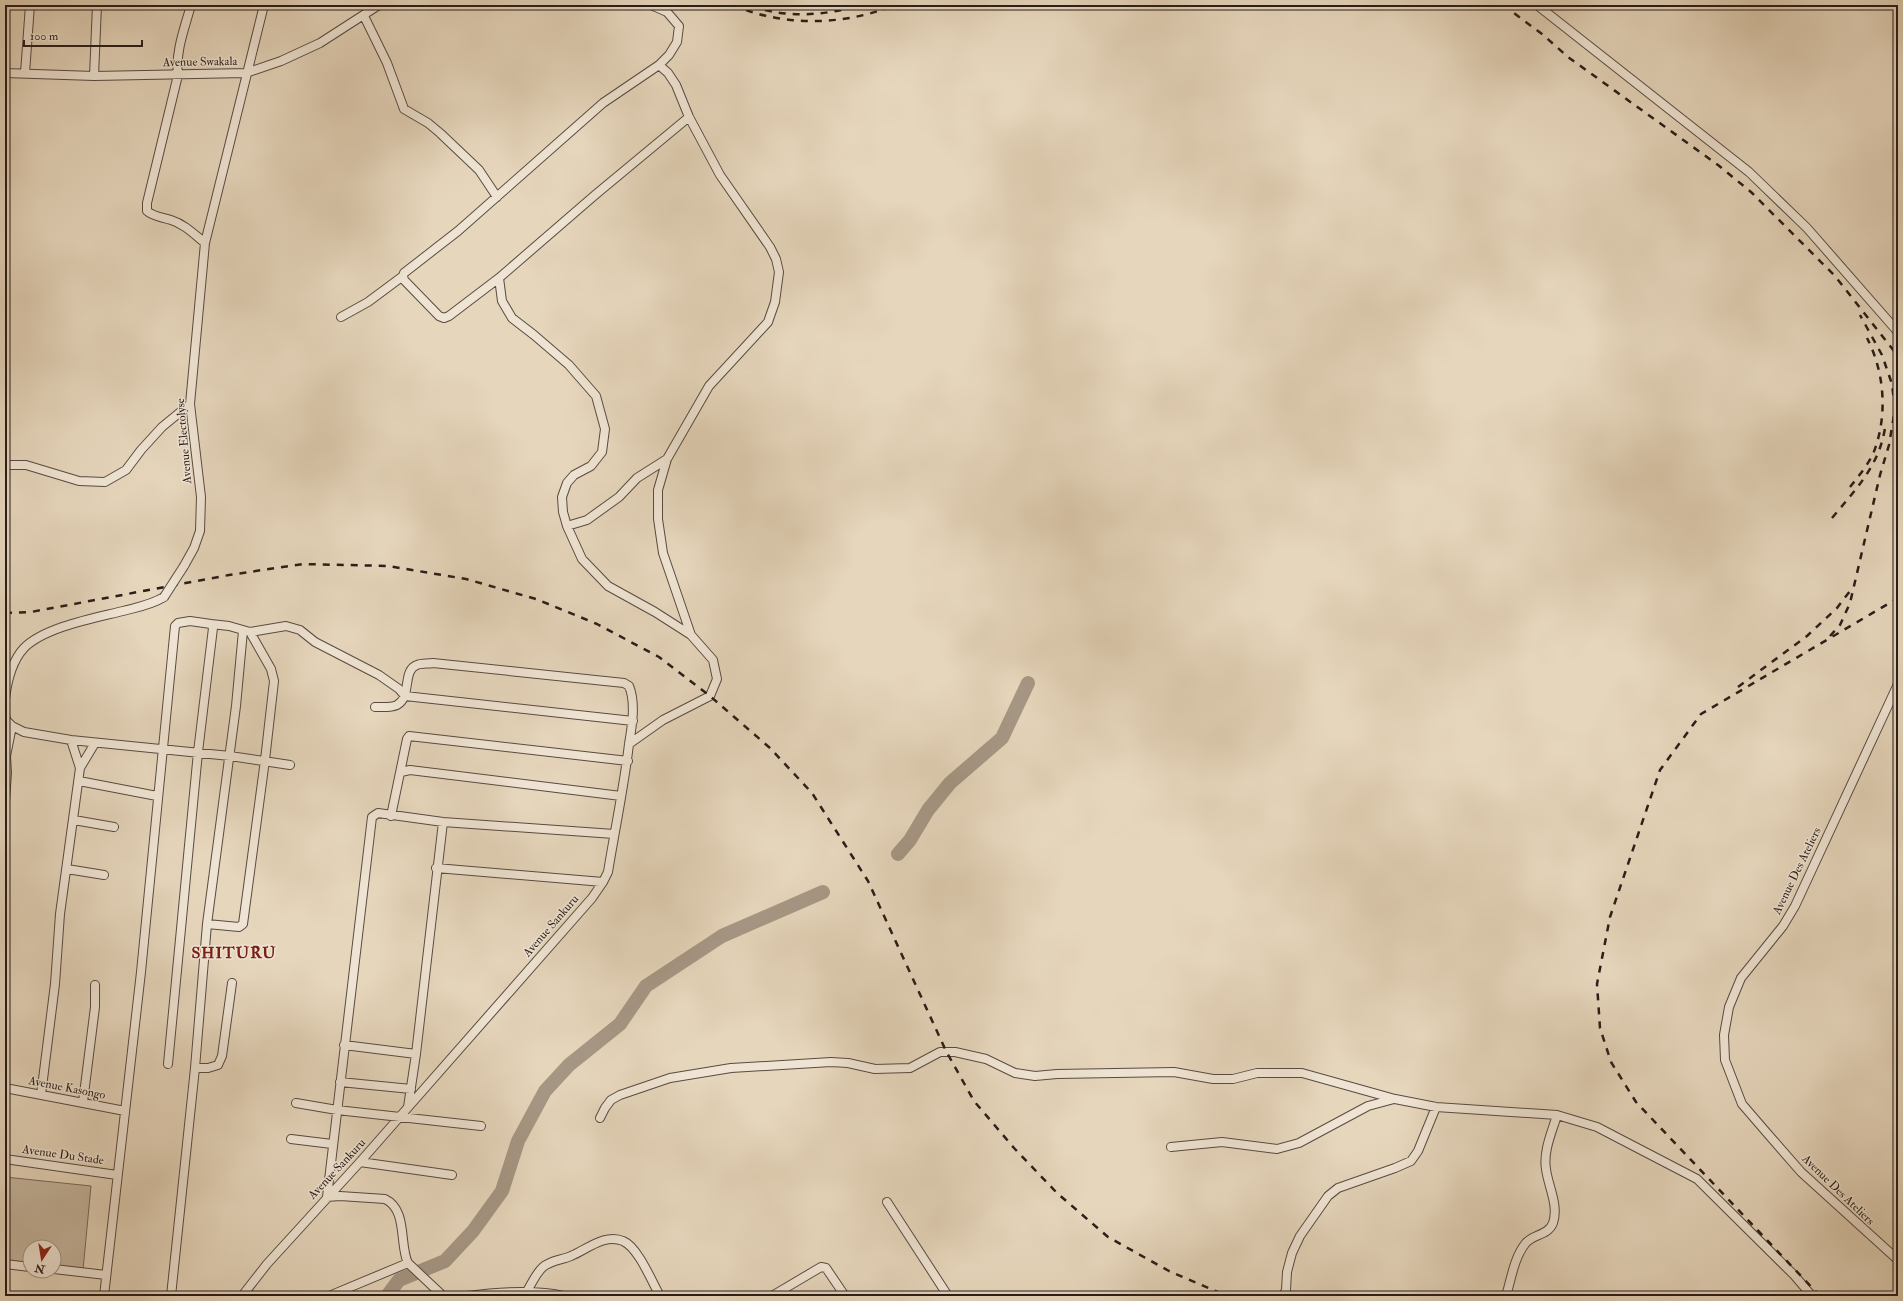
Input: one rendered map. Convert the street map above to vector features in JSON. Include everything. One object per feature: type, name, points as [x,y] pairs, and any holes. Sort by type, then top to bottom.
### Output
[{"type":"street","points":[[25,74],[30,5]]},
{"type":"street","points":[[94,76],[97,5]]},
{"type":"street","points":[[191,5],[179,53],[177,66],[178,75],[146,203],[147,211],[152,216],[171,220],[188,229],[205,242]]},
{"type":"street","name":"Avenue Electolyse","points":[[5,699],[8,678],[23,650],[34,639],[82,621],[153,604],[164,597],[194,548],[200,531],[201,497],[190,404],[205,242],[264,5]]},
{"type":"street","name":"Avenue Swakala","points":[[5,73],[94,76],[246,73],[281,61],[320,44],[379,5]]},
{"type":"street","points":[[341,317],[368,302],[403,276],[404,273],[458,231],[603,103],[659,65],[669,55],[677,42],[679,26],[667,12],[651,5]]},
{"type":"street","points":[[1537,5],[1629,76],[1754,177],[1807,228],[1898,332]]},
{"type":"street","points":[[364,16],[387,63],[404,109],[428,123],[440,133],[479,170],[497,197]]},
{"type":"street","points":[[659,65],[668,72],[676,85],[689,116],[720,175],[770,247],[776,259],[779,272],[775,302],[768,322],[709,386],[667,459],[658,490],[658,519],[663,553],[691,635]]},
{"type":"street","points":[[403,276],[409,286],[439,316],[444,318],[449,316],[499,278],[689,116]]},
{"type":"street","points":[[499,278],[502,302],[512,318],[569,365],[596,396],[600,409],[605,429],[602,452],[591,466],[574,475],[566,483],[562,497],[563,512],[567,526],[582,559],[608,586],[655,612],[691,635],[713,660],[717,680],[710,696],[663,720],[630,744]]},
{"type":"street","points":[[5,465],[26,465],[79,481],[105,482],[126,470],[141,450],[162,427],[190,404]]},
{"type":"street","points":[[567,526],[587,520],[619,497],[637,478],[667,459]]},
{"type":"street","points":[[104,1296],[141,972],[157,796],[164,750],[175,626],[178,623],[190,621],[229,626],[246,631],[286,626],[300,630],[315,642],[379,675],[399,689],[405,696],[633,721]]},
{"type":"street","points":[[168,1064],[198,752],[213,628],[211,624]]},
{"type":"street","points":[[171,1296],[195,1068],[207,924],[246,631]]},
{"type":"street","points":[[207,924],[239,927],[243,924],[265,760],[274,681],[271,669],[246,631]]},
{"type":"street","name":"Avenue Sankuru","points":[[242,1296],[267,1264],[360,1162],[592,898],[608,872],[628,761],[633,721],[632,691],[630,686],[624,683],[433,663],[417,664],[412,667],[409,674],[405,696]]},
{"type":"street","name":"Avenue Des Ateliers","points":[[1898,684],[1795,906],[1783,926],[1741,978],[1729,1006],[1724,1035],[1725,1060],[1742,1104],[1800,1172],[1898,1260]]},
{"type":"street","points":[[375,707],[397,705],[405,696]]},
{"type":"street","points":[[5,714],[6,720],[12,726],[24,732],[71,740],[164,750],[198,752],[290,764]]},
{"type":"street","points":[[5,801],[6,756],[12,726]]},
{"type":"street","points":[[391,816],[407,739],[409,736],[415,735],[628,761]]},
{"type":"street","points":[[41,1095],[55,984],[60,914],[79,780],[80,768],[71,740]]},
{"type":"street","points":[[80,768],[95,742]]},
{"type":"street","points":[[400,772],[410,770],[621,796]]},
{"type":"street","points":[[79,780],[157,796]]},
{"type":"street","points":[[443,1296],[408,1263],[405,1257],[403,1232],[396,1212],[390,1201],[340,1196],[327,1197],[332,1144],[372,817],[378,813],[443,822],[614,834]]},
{"type":"street","points":[[74,820],[114,827]]},
{"type":"street","points":[[408,1107],[416,1054],[436,868],[443,822]]},
{"type":"street","points":[[5,840],[5,861]]},
{"type":"street","points":[[436,868],[603,882]]},
{"type":"street","points":[[67,869],[104,875]]},
{"type":"street","points":[[195,1068],[208,1068],[218,1065],[222,1056],[232,982]]},
{"type":"street","points":[[83,1102],[95,1007],[95,985]]},
{"type":"street","points":[[344,1045],[416,1054]]},
{"type":"street","points":[[600,1118],[605,1108],[612,1100],[620,1095],[670,1078],[731,1068],[831,1062],[848,1063],[875,1069],[910,1068],[940,1052],[955,1052],[986,1059],[1015,1073],[1035,1076],[1057,1074],[1174,1072],[1213,1079],[1233,1079],[1257,1073],[1302,1073],[1395,1099],[1436,1108],[1557,1115],[1597,1127],[1697,1179],[1794,1275],[1812,1296]]},
{"type":"street","points":[[340,1082],[411,1089]]},
{"type":"street","name":"Avenue Kasongo","points":[[5,1088],[126,1111]]},
{"type":"street","points":[[1171,1147],[1222,1142],[1277,1149],[1299,1143],[1368,1106],[1395,1099]]},
{"type":"street","points":[[296,1103],[399,1118],[481,1126]]},
{"type":"street","points":[[1283,1296],[1286,1290],[1287,1272],[1292,1253],[1300,1236],[1328,1196],[1338,1188],[1411,1161],[1418,1151],[1436,1108]]},
{"type":"street","points":[[1506,1296],[1525,1243],[1548,1231],[1553,1222],[1554,1206],[1546,1168],[1547,1147],[1557,1115]]},
{"type":"street","points":[[291,1139],[332,1144]]},
{"type":"street","name":"Avenue Du Stade","points":[[5,1159],[117,1175]]},
{"type":"street","points":[[360,1162],[452,1175]]},
{"type":"street","points":[[887,1202],[948,1296]]},
{"type":"street","points":[[526,1293],[542,1268],[551,1262],[570,1257],[602,1241],[616,1239],[623,1241],[628,1245],[639,1258],[660,1296]]},
{"type":"street","points":[[329,1296],[408,1263]]},
{"type":"street","points":[[5,1264],[22,1266]]},
{"type":"street","points":[[772,1296],[821,1267],[826,1268],[844,1296]]},
{"type":"street","points":[[62,1270],[106,1275]]},
{"type":"street","points":[[467,1296],[526,1293],[555,1294],[564,1296]]},
{"type":"street","points":[[1054,1296],[1093,1296]]},
{"type":"shaded area","points":[[5,1177],[91,1186],[83,1270],[62,1268],[62,1239],[22,1239],[22,1264],[5,1262]]},
{"type":"waterway","points":[[898,854],[910,840],[928,810],[950,783],[1002,738],[1028,683]]},
{"type":"waterway","points":[[387,1296],[399,1280],[445,1261],[473,1231],[502,1191],[518,1141],[545,1091],[569,1065],[620,1024],[646,986],[722,936],[823,892]]},
{"type":"railway","points":[[733,5],[752,12],[773,17],[814,21],[855,17],[895,5]]},
{"type":"railway","points":[[779,5],[807,5]]},
{"type":"railway","points":[[765,10],[789,14],[814,14],[838,11],[862,5]]},
{"type":"railway","points":[[1503,5],[1542,34],[1568,57],[1718,165],[1751,192],[1835,276],[1898,356]]},
{"type":"railway","points":[[1830,636],[1840,625],[1850,603],[1880,475],[1889,445],[1895,409],[1892,384],[1882,355],[1860,315]]},
{"type":"railway","points":[[1850,487],[1873,454],[1881,425],[1881,380],[1878,366],[1867,338]]},
{"type":"railway","points":[[1832,518],[1858,487],[1872,466],[1878,454],[1885,428]]},
{"type":"railway","points":[[5,613],[31,612],[229,575],[303,564],[388,566],[466,579],[536,599],[597,624],[659,657],[710,696],[770,748],[812,793],[868,881],[946,1051],[974,1101],[1014,1148],[1057,1193],[1108,1237],[1169,1271],[1227,1296]]},
{"type":"railway","points":[[1738,687],[1807,636],[1837,608],[1850,591]]},
{"type":"railway","points":[[1820,1296],[1636,1102],[1611,1062],[1600,1028],[1597,984],[1610,917],[1660,770],[1701,714],[1898,598]]},
{"type":"district","name":"SHITURU","points":[[234,953]]}]
